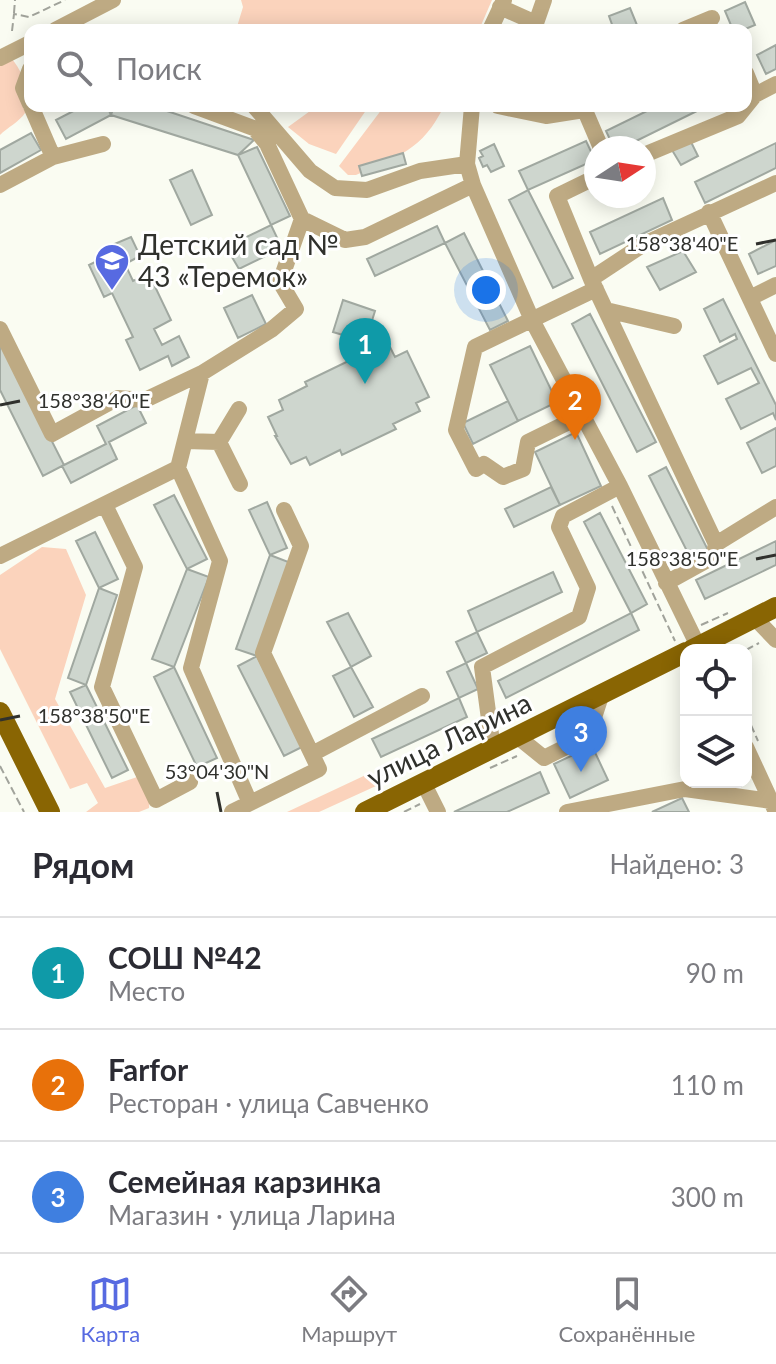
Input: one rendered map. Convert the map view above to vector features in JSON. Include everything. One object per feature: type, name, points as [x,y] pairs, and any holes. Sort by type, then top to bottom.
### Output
[{"type":"main road","name":"улица Ларина","points":[[693,644],[776,607]]},
{"type":"main road","name":"улица Ларина","points":[[365,812],[601,696],[680,651]]},
{"type":"main road","points":[[0,712],[50,812]]},
{"type":"street","points":[[67,24],[113,0]]},
{"type":"street","points":[[536,24],[544,0]]},
{"type":"street","points":[[493,24],[502,4],[531,24]]},
{"type":"street","points":[[698,24],[712,18]]},
{"type":"street","points":[[2,53],[24,46]]},
{"type":"street","points":[[752,99],[776,84]]},
{"type":"street","points":[[752,88],[755,95]]},
{"type":"street","points":[[33,112],[53,157]]},
{"type":"street","points":[[210,112],[280,138]]},
{"type":"street","points":[[259,112],[310,171],[335,188],[367,190],[420,171],[467,164]]},
{"type":"street","points":[[471,112],[467,164],[473,185],[532,320],[583,415],[613,490],[666,583],[688,644]]},
{"type":"street","points":[[527,112],[546,116],[564,112]]},
{"type":"street","points":[[585,112],[596,136]]},
{"type":"street","points":[[656,150],[741,112]]},
{"type":"street","points":[[254,128],[267,144],[302,219],[345,240],[365,237],[473,185]]},
{"type":"street","points":[[0,185],[53,157],[103,144]]},
{"type":"street","points":[[584,183],[557,196],[593,284],[716,544],[713,557],[666,583]]},
{"type":"street","points":[[583,415],[528,442],[523,469],[503,477],[484,464],[476,469],[456,430],[475,347],[532,320],[593,284],[644,244],[776,183]]},
{"type":"street","points":[[709,212],[776,354]]},
{"type":"street","points":[[0,329],[52,434],[118,398],[145,400],[202,373],[271,330],[296,309],[280,282],[302,219]]},
{"type":"street","points":[[750,298],[776,285]]},
{"type":"street","points":[[606,310],[674,326]]},
{"type":"street","points":[[202,373],[178,468],[220,561],[191,668],[250,803]]},
{"type":"street","points":[[219,442],[239,409]]},
{"type":"street","points":[[186,441],[219,442]]},
{"type":"street","points":[[219,442],[240,484]]},
{"type":"street","points":[[0,556],[178,468]]},
{"type":"street","points":[[493,749],[482,667],[579,617],[588,588],[559,527],[563,516],[613,490]]},
{"type":"street","points":[[105,505],[135,567],[102,687],[153,806],[190,782]]},
{"type":"street","points":[[716,544],[776,507]]},
{"type":"street","points":[[232,812],[319,769],[263,653],[301,546],[284,510]]},
{"type":"street","points":[[754,617],[776,640]]},
{"type":"street","points":[[312,754],[422,696]]},
{"type":"street","points":[[518,737],[544,758],[588,736],[601,696]]},
{"type":"street","points":[[752,762],[770,806]]},
{"type":"street","points":[[424,784],[438,812]]},
{"type":"street","points":[[567,812],[685,789],[770,806]]},
{"type":"path","points":[[12,31],[15,0]]},
{"type":"path","points":[[14,14],[29,17],[65,0]]},
{"type":"path","points":[[613,490],[688,644]]},
{"type":"path","points":[[691,644],[733,610]]},
{"type":"path","points":[[0,766],[24,812]]},
{"type":"shaded area","points":[[241,0],[492,0],[482,24],[238,24],[243,7]]},
{"type":"shaded area","points":[[12,59],[20,70],[24,80],[26,112],[0,135],[0,64]]},
{"type":"shaded area","points":[[309,112],[365,112],[336,154],[309,144],[288,127]]},
{"type":"shaded area","points":[[380,112],[441,112],[418,142],[384,163],[356,175],[348,175],[339,166]]},
{"type":"shaded area","points":[[42,547],[66,549],[86,595],[55,699],[105,788],[140,776],[150,796],[149,808],[139,812],[86,812],[98,803],[87,783],[70,789],[0,649],[0,575]]},
{"type":"shaded area","points":[[370,773],[376,786],[319,812],[287,812]]},
{"type":"building","points":[[745,2],[755,25],[730,24],[725,11]]},
{"type":"building","points":[[630,8],[637,24],[612,24],[609,16]]},
{"type":"building","points":[[776,45],[776,69],[766,74],[757,55]]},
{"type":"building","points":[[71,112],[110,112],[111,115],[66,139],[56,120]]},
{"type":"building","points":[[112,112],[170,112],[254,140],[238,155],[111,115]]},
{"type":"building","points":[[645,112],[695,112],[646,136],[608,136],[606,131]]},
{"type":"building","points":[[31,133],[41,150],[0,173],[0,150]]},
{"type":"building","points":[[584,142],[584,165],[528,190],[519,171]]},
{"type":"building","points":[[691,142],[698,156],[681,165],[672,150]]},
{"type":"building","points":[[776,143],[776,168],[705,203],[695,182]]},
{"type":"building","points":[[494,144],[504,166],[491,172],[487,165],[483,167],[479,158],[483,156],[480,151]]},
{"type":"building","points":[[257,147],[290,216],[271,225],[238,155]]},
{"type":"building","points":[[403,153],[406,164],[362,176],[359,166]]},
{"type":"building","points":[[192,170],[212,215],[191,225],[170,180]]},
{"type":"building","points":[[528,190],[573,278],[553,288],[509,200]]},
{"type":"building","points":[[663,198],[672,220],[600,254],[590,232],[642,208],[656,208],[656,201]]},
{"type":"building","points":[[271,225],[282,248],[239,269],[226,247]]},
{"type":"building","points":[[437,226],[445,243],[375,276],[367,259]]},
{"type":"building","points":[[464,233],[508,321],[490,330],[445,243]]},
{"type":"building","points":[[131,237],[140,256],[125,264],[133,281],[149,274],[171,320],[154,329],[162,345],[179,336],[189,357],[172,366],[168,356],[140,370],[126,340],[133,337],[112,293],[104,297],[89,265],[115,252],[112,245]]},
{"type":"building","points":[[776,240],[776,266],[758,274],[749,254]]},
{"type":"building","points":[[683,251],[696,272],[660,290],[647,267]]},
{"type":"building","points":[[252,295],[266,324],[238,338],[224,308]]},
{"type":"building","points":[[723,299],[776,405],[776,420],[773,413],[741,429],[726,399],[759,383],[751,368],[718,384],[704,356],[737,339],[735,334],[720,342],[704,309]]},
{"type":"building","points":[[343,300],[375,311],[366,340],[373,355],[390,347],[395,357],[407,351],[429,397],[416,403],[420,411],[393,424],[396,429],[342,455],[340,450],[310,465],[306,457],[291,464],[268,417],[283,410],[279,400],[307,386],[305,382],[361,355],[353,338],[333,332]]},
{"type":"building","points":[[590,314],[656,442],[637,452],[572,324]]},
{"type":"building","points":[[0,339],[64,465],[43,476],[0,390]]},
{"type":"building","points":[[530,346],[557,402],[518,421],[490,365]]},
{"type":"building","points":[[508,401],[518,421],[473,444],[463,423]]},
{"type":"building","points":[[137,405],[146,423],[109,442],[117,459],[71,483],[62,466],[106,444],[97,426]]},
{"type":"building","points":[[776,428],[776,466],[762,473],[747,443]]},
{"type":"building","points":[[576,432],[601,486],[560,505],[535,452]]},
{"type":"building","points":[[666,467],[710,554],[693,563],[649,476]]},
{"type":"building","points":[[551,487],[560,505],[514,527],[505,509]]},
{"type":"building","points":[[174,495],[207,559],[187,569],[154,505]]},
{"type":"building","points":[[267,502],[287,548],[270,555],[249,510]]},
{"type":"building","points":[[600,513],[647,604],[631,613],[584,522]]},
{"type":"building","points":[[95,532],[118,579],[99,588],[76,541]]},
{"type":"building","points":[[776,541],[776,565],[705,599],[696,580]]},
{"type":"building","points":[[270,555],[291,563],[257,656],[236,649]]},
{"type":"building","points":[[187,569],[209,577],[174,667],[152,659]]},
{"type":"building","points":[[553,572],[562,592],[477,632],[468,611]]},
{"type":"building","points":[[99,588],[117,595],[86,685],[68,678]]},
{"type":"building","points":[[348,613],[371,656],[351,667],[327,622]]},
{"type":"building","points":[[631,613],[639,630],[506,698],[498,681]]},
{"type":"building","points":[[477,632],[487,653],[466,663],[456,642]]},
{"type":"building","points":[[257,656],[304,746],[284,756],[238,666]]},
{"type":"building","points":[[466,663],[478,689],[459,698],[447,672]]},
{"type":"building","points":[[174,667],[217,758],[197,767],[154,677]]},
{"type":"building","points":[[351,667],[373,707],[354,717],[333,676]]},
{"type":"building","points":[[86,685],[128,770],[112,778],[70,692]]},
{"type":"building","points":[[459,698],[467,717],[381,757],[372,739]]},
{"type":"building","points":[[592,746],[608,780],[570,798],[554,764]]},
{"type":"building","points":[[540,772],[549,793],[507,812],[454,812]]},
{"type":"building","points":[[682,798],[689,812],[652,812]]},
{"type":"place","name":"Детский сад № 43 «Теремок»","points":[[112,292]]},
{"type":"place","name":"СОШ №42","points":[[365,384]]},
{"type":"place","name":"Farfor","points":[[575,440]]},
{"type":"place","name":"Семейная карзинка","points":[[581,772]]}]
